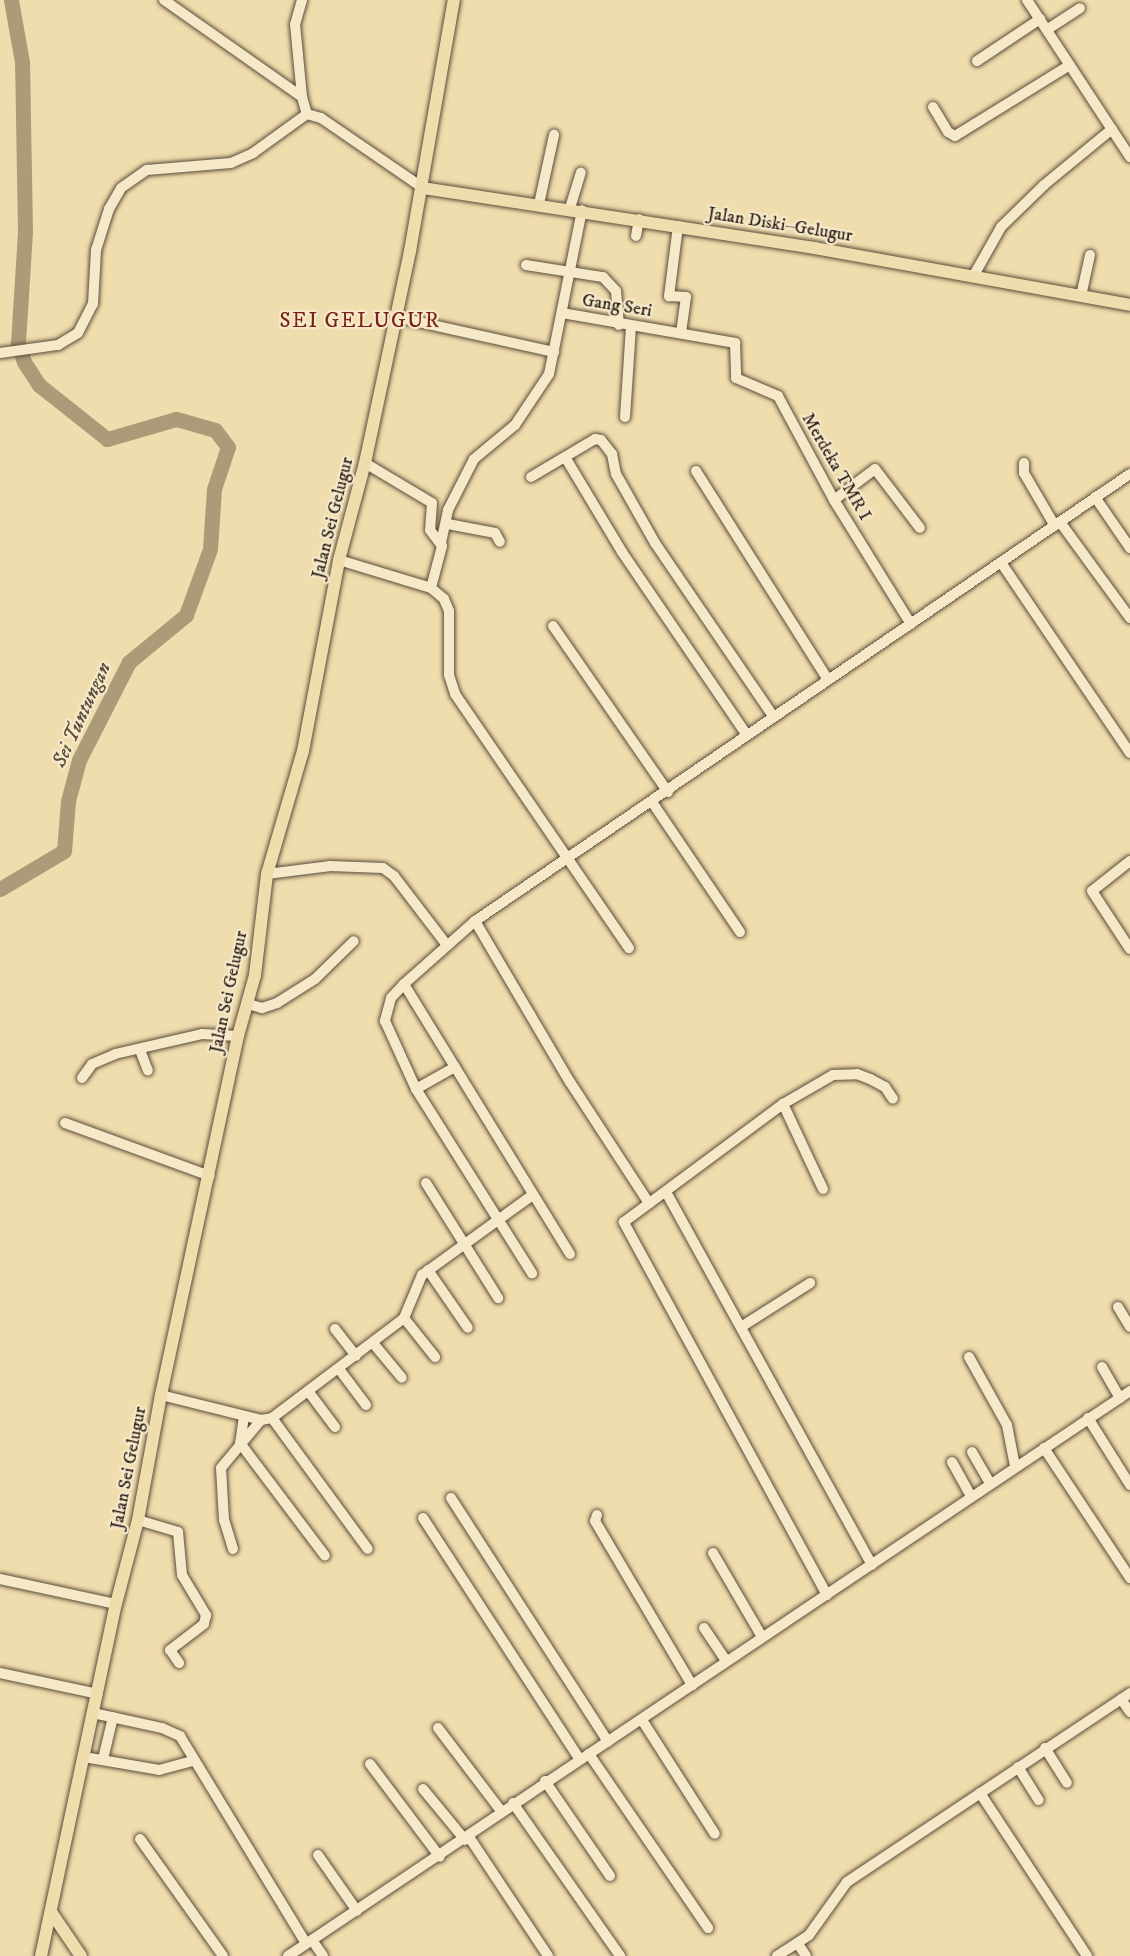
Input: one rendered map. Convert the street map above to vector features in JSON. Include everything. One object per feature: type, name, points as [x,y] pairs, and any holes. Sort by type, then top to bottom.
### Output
[{"type":"main road","name":"Jalan Sei Gelugur","points":[[41,1956],[116,1604],[138,1520],[161,1395],[210,1176],[238,1036],[248,1004],[260,945],[267,874],[303,751],[339,560],[365,463],[396,317],[423,188],[454,0]]},
{"type":"main road","name":"Jalan Diski–Gelugur","points":[[423,188],[639,219],[974,275],[1130,305]]},
{"type":"main road","points":[[51,1912],[81,1956]]},
{"type":"street","points":[[164,0],[302,97]]},
{"type":"street","points":[[302,0],[295,24],[302,97],[307,114]]},
{"type":"street","points":[[1027,0],[1130,157]]},
{"type":"street","points":[[1048,29],[1080,8]]},
{"type":"street","points":[[976,61],[1040,19]]},
{"type":"street","points":[[933,107],[948,132],[955,136],[1070,65]]},
{"type":"street","points":[[6,352],[52,346],[72,338],[91,311],[96,250],[109,209],[121,188],[147,170],[221,165],[240,159],[307,114],[321,118],[423,188]]},
{"type":"street","points":[[974,275],[1001,227],[1044,185],[1112,129]]},
{"type":"street","points":[[539,204],[554,135]]},
{"type":"street","name":"Gang Seri","points":[[581,173],[572,270],[562,313],[618,325],[735,343]]},
{"type":"street","points":[[636,236],[639,219]]},
{"type":"street","points":[[678,226],[669,296],[686,297],[681,333]]},
{"type":"street","points":[[1081,296],[1090,255]]},
{"type":"street","points":[[526,265],[572,270],[603,277],[613,285],[618,299],[618,325]]},
{"type":"street","points":[[431,588],[441,543],[448,524],[448,510],[474,459],[529,408],[549,374],[562,313]]},
{"type":"street","points":[[396,317],[554,352]]},
{"type":"street","points":[[625,417],[631,326]]},
{"type":"street","name":"Merdeka TMR I","points":[[735,343],[736,378],[776,394],[834,500],[911,624]]},
{"type":"street","points":[[531,477],[595,439],[606,445],[639,517],[773,716]]},
{"type":"street","points":[[565,457],[622,552],[747,735]]},
{"type":"street","points":[[365,463],[432,503],[430,530],[441,543]]},
{"type":"street","points":[[1024,463],[1024,473],[1057,524],[1130,618]]},
{"type":"street","points":[[834,500],[875,469],[920,528]]},
{"type":"street","points":[[696,471],[828,680]]},
{"type":"street","points":[[532,1273],[416,1089],[385,1021],[391,998],[446,944],[475,921],[668,792],[773,716],[1002,564],[1130,474]]},
{"type":"street","points":[[1095,497],[1130,548]]},
{"type":"street","points":[[448,524],[495,533],[500,542]]},
{"type":"street","points":[[339,560],[431,588],[444,598],[449,611],[449,675],[455,694],[629,948]]},
{"type":"street","points":[[1002,564],[1130,753]]},
{"type":"street","points":[[553,627],[668,792]]},
{"type":"street","points":[[652,802],[740,932]]},
{"type":"street","points":[[1130,861],[1092,891],[1130,949]]},
{"type":"street","points":[[267,874],[330,866],[383,868],[394,876],[446,944]]},
{"type":"street","points":[[475,921],[570,1082],[649,1203]]},
{"type":"street","points":[[248,1004],[262,1008],[277,1003],[315,979],[354,941]]},
{"type":"street","points":[[404,984],[531,1196],[570,1254]]},
{"type":"street","points":[[82,1078],[92,1064],[140,1050],[202,1034],[238,1036]]},
{"type":"street","points":[[140,1050],[148,1071]]},
{"type":"street","points":[[416,1089],[455,1067]]},
{"type":"street","points":[[827,1595],[764,1473],[624,1226],[627,1219],[783,1104],[837,1074],[870,1079],[885,1087],[893,1099]]},
{"type":"street","points":[[783,1104],[823,1189]]},
{"type":"street","points":[[65,1123],[210,1176]]},
{"type":"street","points":[[426,1183],[498,1298]]},
{"type":"street","points":[[666,1192],[872,1565]]},
{"type":"street","points":[[240,1443],[266,1419],[339,1369],[404,1318],[418,1279],[531,1196]]},
{"type":"street","points":[[428,1270],[468,1328]]},
{"type":"street","points":[[741,1327],[810,1282]]},
{"type":"street","points":[[1118,1307],[1130,1327]]},
{"type":"street","points":[[404,1318],[435,1357]]},
{"type":"street","points":[[335,1329],[356,1356]]},
{"type":"street","points":[[373,1342],[402,1378]]},
{"type":"street","points":[[969,1357],[1007,1425],[1015,1466]]},
{"type":"street","points":[[1102,1367],[1120,1398]]},
{"type":"street","points":[[339,1369],[366,1405]]},
{"type":"street","points":[[308,1391],[335,1427]]},
{"type":"street","points":[[288,1956],[440,1857],[545,1781],[642,1720],[726,1661],[872,1565],[989,1482],[1130,1391]]},
{"type":"street","points":[[161,1395],[244,1416],[266,1419],[368,1549]]},
{"type":"street","points":[[233,1549],[224,1520],[220,1479],[222,1466],[234,1456],[240,1443],[244,1416]]},
{"type":"street","points":[[1088,1419],[1130,1485]]},
{"type":"street","points":[[240,1443],[325,1556]]},
{"type":"street","points":[[1044,1448],[1130,1578]]},
{"type":"street","points":[[972,1452],[989,1482]]},
{"type":"street","points":[[952,1462],[970,1496]]},
{"type":"street","points":[[451,1498],[608,1742]]},
{"type":"street","points":[[597,1515],[595,1521],[692,1685]]},
{"type":"street","points":[[423,1518],[585,1757],[708,1928]]},
{"type":"street","points":[[138,1520],[178,1532],[182,1575],[206,1615],[204,1624],[170,1650],[179,1663]]},
{"type":"street","points":[[713,1553],[762,1637]]},
{"type":"street","points":[[0,1579],[116,1604]]},
{"type":"street","points":[[704,1628],[726,1661]]},
{"type":"street","points":[[0,1673],[98,1694]]},
{"type":"street","points":[[777,1956],[798,1944],[814,1929],[847,1882],[1126,1696],[1130,1712]]},
{"type":"street","points":[[93,1713],[171,1731],[187,1746],[193,1761],[309,1941],[323,1956]]},
{"type":"street","points":[[103,1760],[112,1717]]},
{"type":"street","points":[[642,1720],[715,1834]]},
{"type":"street","points":[[438,1728],[501,1811]]},
{"type":"street","points":[[1045,1748],[1067,1783]]},
{"type":"street","points":[[84,1757],[159,1770],[193,1761]]},
{"type":"street","points":[[370,1764],[440,1857]]},
{"type":"street","points":[[1018,1767],[1039,1800]]},
{"type":"street","points":[[545,1781],[610,1876]]},
{"type":"street","points":[[423,1789],[467,1838],[548,1956]]},
{"type":"street","points":[[980,1792],[1087,1956]]},
{"type":"street","points":[[513,1803],[620,1956]]},
{"type":"street","points":[[140,1839],[224,1956]]},
{"type":"street","points":[[318,1855],[357,1911]]},
{"type":"street","points":[[798,1944],[806,1956]]},
{"type":"waterway","name":"Sei Tuntungan","points":[[0,889],[64,851],[68,801],[79,760],[129,662],[186,615],[210,549],[214,489],[228,447],[215,430],[176,419],[107,439],[39,385],[24,362],[18,343],[25,231],[22,62],[11,0]]},
{"type":"district","name":"SEI GELUGUR","points":[[360,321]]}]
